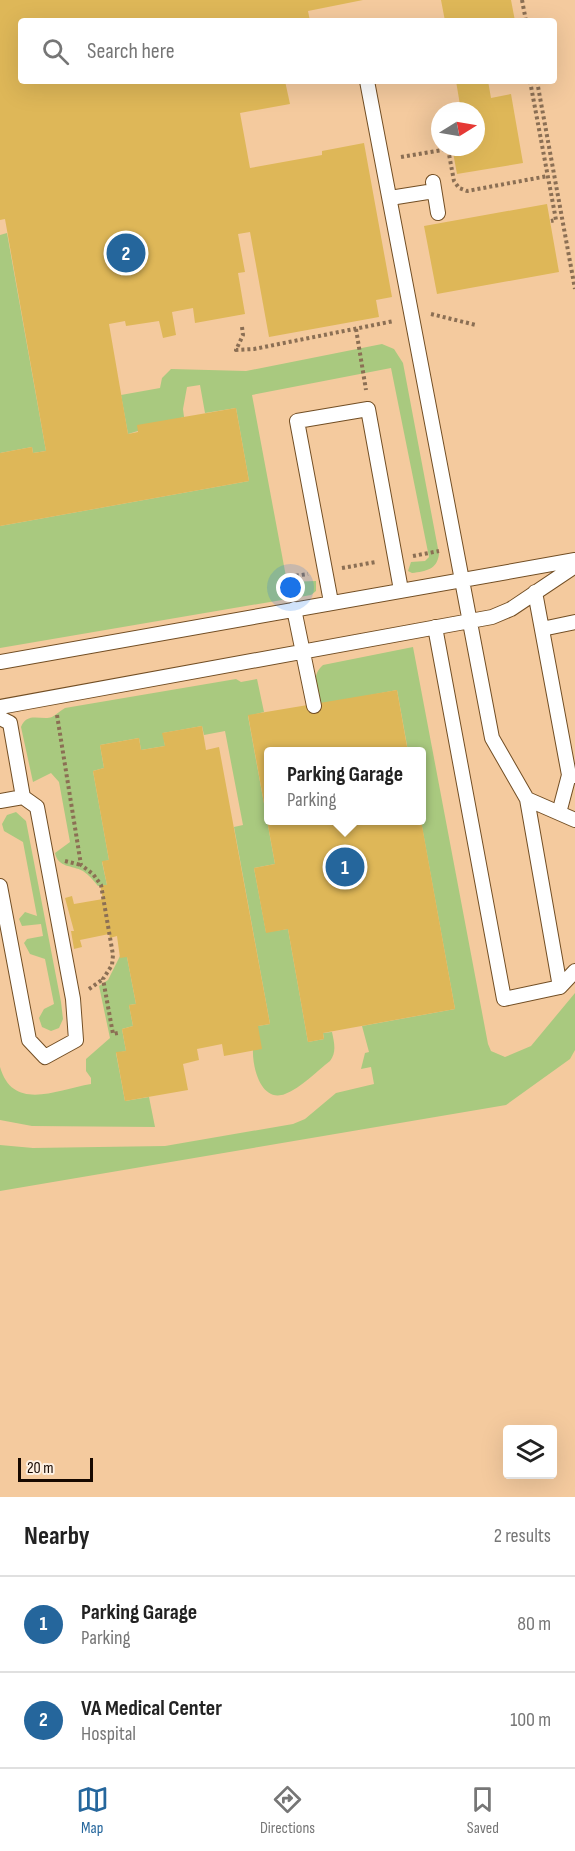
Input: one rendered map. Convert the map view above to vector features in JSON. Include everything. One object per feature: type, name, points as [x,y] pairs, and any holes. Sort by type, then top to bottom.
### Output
[{"type":"lane","points":[[368,84],[414,317],[492,738],[527,799],[560,987]]},
{"type":"lane","points":[[390,198],[433,187],[438,213]]},
{"type":"lane","points":[[331,602],[297,421],[368,409],[401,590]]},
{"type":"lane","points":[[0,662],[575,560]]},
{"type":"lane","points":[[0,707],[492,617],[575,566]]},
{"type":"lane","points":[[535,592],[572,776],[559,813]]},
{"type":"lane","points":[[294,609],[314,706]]},
{"type":"lane","points":[[542,629],[575,622]]},
{"type":"lane","points":[[435,627],[504,999],[560,987],[575,970]]},
{"type":"lane","points":[[0,718],[10,723],[23,797],[37,807],[73,999],[76,1040],[45,1057],[29,1040],[0,886]]},
{"type":"lane","points":[[0,801],[23,797]]},
{"type":"lane","points":[[527,799],[575,820]]},
{"type":"path","points":[[522,0],[525,18]]},
{"type":"path","points":[[531,84],[556,220],[551,221]]},
{"type":"path","points":[[538,84],[575,289]]},
{"type":"path","points":[[382,160],[448,149],[454,181],[459,189],[467,191],[548,176]]},
{"type":"path","points":[[242,327],[243,335],[236,350],[254,349],[431,314],[476,325]]},
{"type":"path","points":[[356,329],[368,409]]},
{"type":"path","points":[[286,596],[294,576],[457,548]]},
{"type":"path","points":[[57,714],[81,865],[93,874],[101,885],[112,943],[112,965],[103,979],[113,1034],[118,1033]]},
{"type":"green space","points":[[7,233],[46,451],[33,453],[32,447],[0,453],[0,235]]},
{"type":"green space","points":[[382,344],[394,349],[403,363],[439,554],[433,567],[412,573],[408,571],[411,562],[425,561],[429,557],[391,368],[252,395],[287,582],[316,581],[316,591],[311,595],[0,648],[0,526],[249,481],[236,408],[205,413],[200,385],[187,387],[184,417],[128,434],[121,395],[160,388],[162,378],[171,369],[246,371]]},
{"type":"green space","points":[[413,647],[488,1044],[491,1051],[505,1057],[531,1046],[575,993],[575,1050],[570,1059],[506,1105],[0,1191],[0,1145],[33,1148],[165,1146],[293,1124],[305,1119],[336,1093],[374,1084],[371,1067],[361,1069],[365,1053],[369,1052],[362,1026],[455,1009],[422,825],[426,825],[426,747],[407,747],[397,690],[318,705],[316,678],[323,665]]},
{"type":"green space","points":[[236,679],[241,682],[257,679],[264,712],[248,716],[264,804],[264,825],[268,825],[275,864],[254,868],[266,932],[288,929],[308,1042],[324,1039],[323,1033],[332,1032],[334,1043],[334,1054],[330,1061],[297,1088],[285,1094],[270,1093],[260,1082],[254,1065],[253,1046],[258,1026],[270,1024],[234,827],[243,825],[225,731],[204,735],[202,726],[163,733],[165,746],[141,750],[139,738],[100,745],[104,768],[93,771],[109,860],[102,862],[107,885],[98,886],[83,871],[62,864],[57,858],[55,853],[70,842],[59,782],[51,773],[33,782],[21,727],[27,719],[52,717],[65,708]]},
{"type":"green space","points":[[16,812],[26,821],[61,1002],[63,1019],[59,1028],[51,1031],[42,1027],[39,1018],[44,1009],[54,1004],[45,959],[30,954],[24,943],[27,939],[43,936],[41,924],[22,926],[19,919],[25,912],[37,916],[23,842],[4,831],[2,824],[7,815]]},
{"type":"green space","points":[[120,956],[127,957],[136,1004],[129,1005],[133,1026],[122,1029],[126,1051],[116,1053],[125,1101],[149,1097],[155,1127],[32,1126],[0,1120],[0,1067],[6,1081],[25,1094],[37,1095],[91,1084],[91,1078],[86,1071],[86,1059],[110,1038],[99,986],[108,980]]},
{"type":"building","points":[[0,0],[363,0],[308,11],[309,18],[18,18],[18,84],[286,84],[290,104],[240,113],[250,168],[322,155],[322,151],[364,143],[392,297],[376,300],[379,317],[269,337],[250,232],[238,234],[245,272],[238,273],[245,314],[195,323],[193,308],[172,312],[176,335],[163,338],[159,321],[126,326],[125,321],[109,324],[128,434],[138,432],[137,425],[236,408],[249,481],[0,526],[0,453],[32,447],[33,453],[46,451],[5,219],[0,220]]},
{"type":"building","points":[[441,0],[511,0],[514,18],[444,18]]},
{"type":"building","points":[[456,84],[489,84],[491,98],[511,94],[523,163],[457,174],[454,156],[485,156],[485,102],[460,102]]},
{"type":"building","points":[[547,204],[559,272],[437,294],[424,226]]},
{"type":"building","points":[[397,690],[407,747],[264,747],[264,803],[248,715]]},
{"type":"building","points":[[202,726],[206,750],[219,747],[270,1024],[258,1026],[262,1049],[224,1056],[222,1044],[197,1049],[199,1060],[183,1064],[188,1090],[125,1101],[116,1052],[126,1051],[122,1029],[133,1026],[129,1005],[136,1004],[127,957],[120,958],[117,936],[110,938],[109,934],[80,940],[82,947],[74,949],[71,931],[74,931],[65,898],[72,896],[74,904],[103,899],[100,885],[107,885],[102,861],[109,860],[93,771],[104,768],[100,745],[139,738],[141,750],[165,746],[162,733]]},
{"type":"building","points":[[268,825],[422,825],[455,1009],[323,1033],[324,1039],[308,1042],[288,929],[266,933],[254,868],[275,864]]},
{"type":"place","name":"VA Medical Center","points":[[126,253]]},
{"type":"place","name":"Parking Garage","points":[[345,867]]}]
